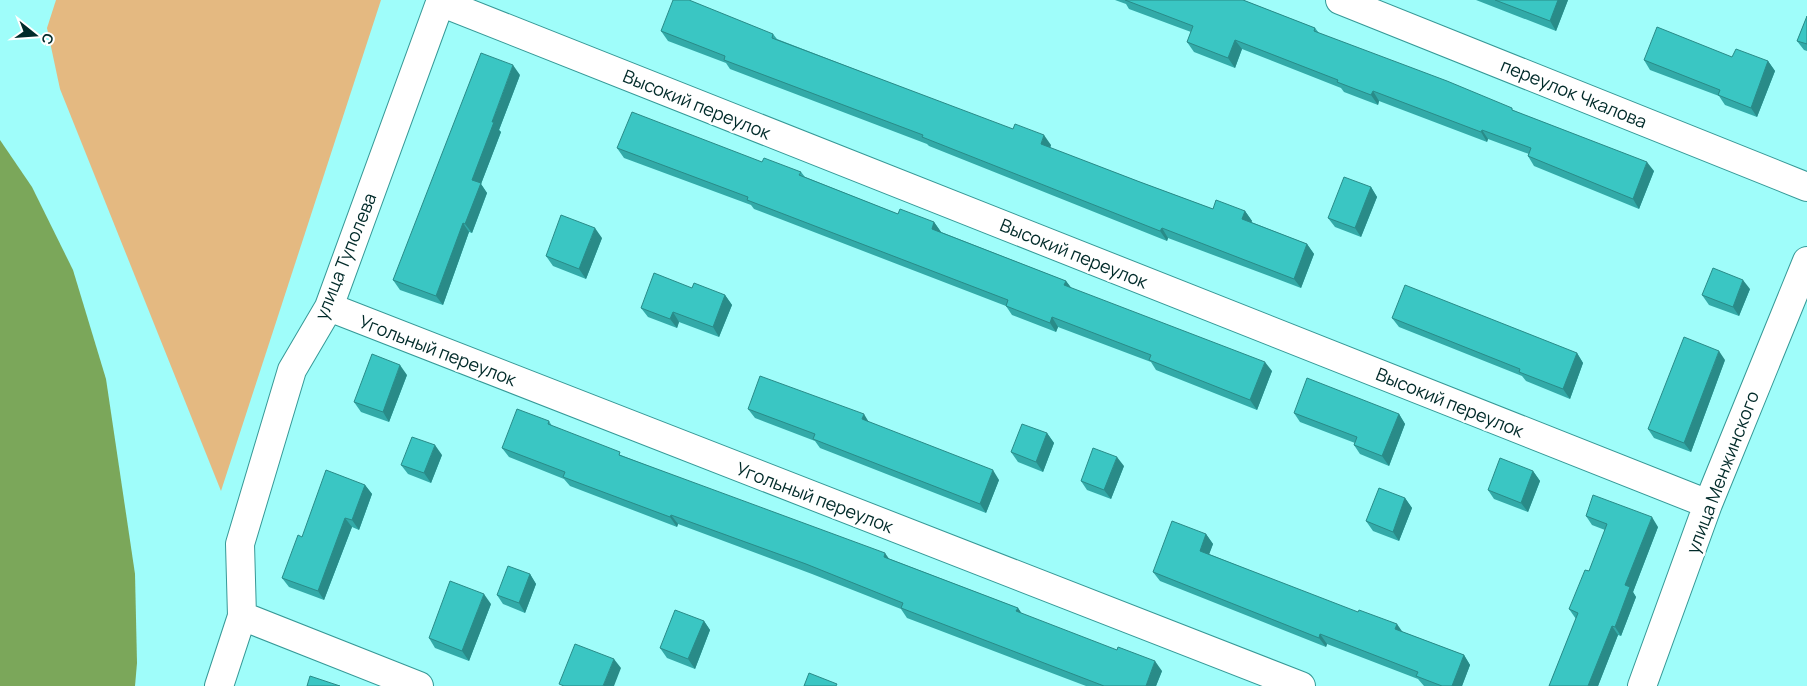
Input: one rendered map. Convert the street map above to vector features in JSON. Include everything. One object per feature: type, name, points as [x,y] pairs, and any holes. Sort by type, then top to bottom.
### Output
[{"type":"street","name":"переулок Чкалова","points":[[1340,0],[1807,187]]},
{"type":"street","name":"улица Туполева","points":[[218,686],[242,616],[240,544],[292,370],[329,307],[440,1]]},
{"type":"street","name":"Высокий переулок","points":[[440,1],[1708,504]]},
{"type":"street","name":"улица Менжинского","points":[[1642,686],[1708,504],[1807,260]]},
{"type":"street","name":"Угольный переулок","points":[[329,307],[1301,686]]},
{"type":"street","points":[[242,616],[419,686]]},
{"type":"shaded area","points":[[56,0],[381,0],[221,491],[60,89],[47,28]]},
{"type":"shaded area","points":[[0,140],[32,187],[73,270],[106,379],[135,574],[137,663],[135,686],[0,686]]},
{"type":"building","points":[[673,0],[689,0],[773,34],[772,38],[1013,129],[1015,124],[1044,135],[1041,144],[1213,209],[1216,200],[1245,211],[1242,219],[1307,244],[1294,279],[1162,228],[1160,231],[922,137],[923,135],[724,60],[725,56],[661,31]]},
{"type":"building","points":[[1125,0],[1243,0],[1315,28],[1314,31],[1447,81],[1512,108],[1512,110],[1647,162],[1633,199],[1528,156],[1531,148],[1482,130],[1481,132],[1373,91],[1371,95],[1337,82],[1338,80],[1235,40],[1228,58],[1187,42],[1193,26]]},
{"type":"building","points":[[1495,0],[1558,0],[1550,21]]},
{"type":"building","points":[[1807,16],[1807,44],[1797,41]]},
{"type":"building","points":[[1657,27],[1732,57],[1736,49],[1768,61],[1751,108],[1718,95],[1720,90],[1644,60]]},
{"type":"building","points":[[481,53],[513,65],[472,180],[481,183],[465,224],[463,223],[436,296],[393,280]]},
{"type":"building","points":[[632,112],[762,162],[764,158],[801,172],[799,175],[898,214],[900,209],[934,222],[932,229],[1066,281],[1064,285],[1265,362],[1250,400],[1149,360],[1151,355],[1052,317],[1050,323],[1006,306],[1008,300],[747,200],[748,197],[617,148]]},
{"type":"building","points":[[1344,177],[1371,187],[1355,228],[1328,218]]},
{"type":"building","points":[[561,215],[595,228],[579,269],[546,256]]},
{"type":"building","points":[[1713,268],[1743,280],[1733,307],[1702,295]]},
{"type":"building","points":[[654,273],[692,288],[694,283],[725,295],[713,327],[673,312],[670,319],[641,308]]},
{"type":"building","points":[[1405,285],[1577,353],[1563,389],[1519,372],[1520,369],[1392,318]]},
{"type":"building","points":[[1684,337],[1719,351],[1684,443],[1648,429]]},
{"type":"building","points":[[372,354],[400,365],[383,412],[354,402]]},
{"type":"building","points":[[760,376],[864,414],[862,419],[993,470],[980,504],[813,439],[815,434],[748,409]]},
{"type":"building","points":[[1307,378],[1399,414],[1382,456],[1354,445],[1357,437],[1294,413]]},
{"type":"building","points":[[517,409],[549,421],[548,424],[620,452],[619,455],[885,553],[884,557],[1018,608],[1016,611],[1117,650],[1118,647],[1155,661],[1146,686],[1104,686],[901,608],[903,603],[806,564],[671,515],[670,517],[563,477],[565,472],[502,448]]},
{"type":"building","points":[[1022,424],[1047,433],[1036,462],[1011,452]]},
{"type":"building","points":[[412,437],[435,445],[424,473],[401,465]]},
{"type":"building","points":[[1093,448],[1117,457],[1104,490],[1081,481]]},
{"type":"building","points":[[1500,458],[1533,471],[1521,503],[1488,490]]},
{"type":"building","points":[[326,470],[365,485],[352,520],[345,518],[318,591],[282,578],[298,535],[302,537]]},
{"type":"building","points":[[1379,488],[1405,498],[1393,532],[1366,521]]},
{"type":"building","points":[[1593,495],[1652,517],[1625,585],[1630,587],[1615,627],[1612,626],[1588,686],[1549,686],[1578,613],[1569,609],[1585,570],[1589,571],[1607,524],[1586,516]]},
{"type":"building","points":[[1172,521],[1206,534],[1200,551],[1358,612],[1359,610],[1397,624],[1395,629],[1464,655],[1452,686],[1442,686],[1416,676],[1418,672],[1320,634],[1319,638],[1153,572]]},
{"type":"building","points":[[508,566],[530,574],[519,603],[497,595]]},
{"type":"building","points":[[450,581],[484,594],[462,651],[429,638]]},
{"type":"building","points":[[675,610],[704,621],[688,659],[660,648]]},
{"type":"building","points":[[575,644],[614,659],[603,686],[564,686],[559,684]]},
{"type":"building","points":[[809,673],[837,684],[836,686],[804,686]]},
{"type":"building","points":[[310,676],[340,686],[307,686]]}]
